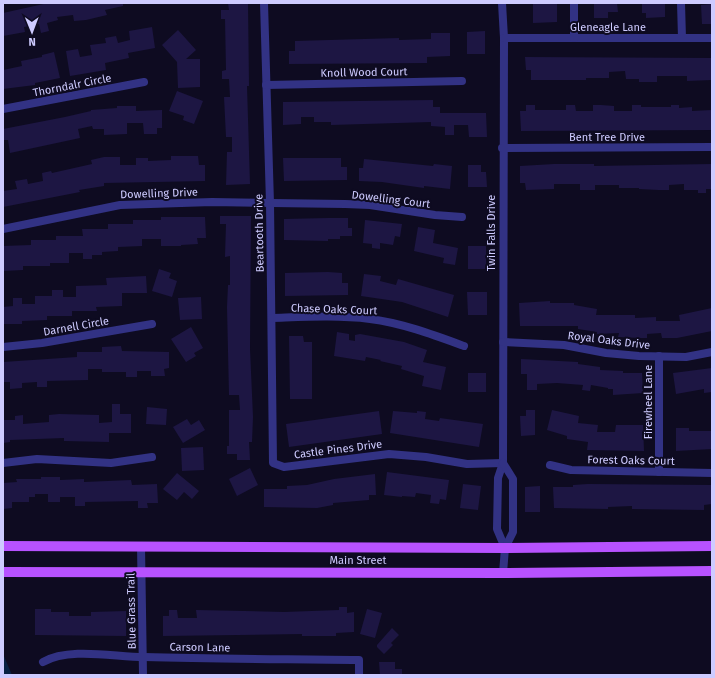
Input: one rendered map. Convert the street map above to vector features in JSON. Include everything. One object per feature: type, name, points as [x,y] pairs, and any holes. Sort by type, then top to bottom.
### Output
[{"type":"main road","name":"Main Street","points":[[3,546],[504,548],[712,546]]},
{"type":"main road","name":"Main Street","points":[[3,572],[503,573],[712,571]]},
{"type":"street","name":"Beartooth Drive","points":[[264,3],[270,203],[273,462]]},
{"type":"street","name":"Twin Falls Drive","points":[[502,3],[504,38],[502,148],[503,463],[498,478],[497,529],[504,548]]},
{"type":"street","points":[[574,3],[574,38]]},
{"type":"street","points":[[682,3],[682,38]]},
{"type":"street","name":"Gleneagle Lane","points":[[504,38],[712,38]]},
{"type":"street","name":"Knoll Wood Court","points":[[266,85],[462,81]]},
{"type":"street","name":"Thorndalr Circle","points":[[3,109],[144,82]]},
{"type":"street","name":"Bent Tree Drive","points":[[502,148],[712,147]]},
{"type":"street","name":"Dowelling Court","points":[[270,203],[370,205],[435,215],[462,217]]},
{"type":"street","name":"Dowelling Drive","points":[[3,229],[120,204],[270,203]]},
{"type":"street","name":"Chase Oaks Court","points":[[272,318],[319,317],[370,319],[417,330],[464,346]]},
{"type":"street","name":"Darnell Circle","points":[[3,347],[42,343],[152,324]]},
{"type":"street","name":"Royal Oaks Drive","points":[[503,342],[564,345],[606,353],[659,356],[686,357],[712,352]]},
{"type":"street","name":"Firewheel Lane","points":[[659,356],[659,472]]},
{"type":"street","name":"Castle Pines Drive","points":[[273,462],[284,467],[389,454],[426,457],[467,464],[503,463]]},
{"type":"street","points":[[3,463],[37,459],[111,464],[152,457]]},
{"type":"street","points":[[503,463],[513,479],[513,532],[504,548],[503,573]]},
{"type":"street","name":"Forest Oaks Court","points":[[550,465],[571,470],[712,473]]},
{"type":"street","name":"Blue Grass Trail","points":[[141,546],[142,675]]},
{"type":"street","name":"Carson Lane","points":[[43,662],[51,657],[66,654],[143,657],[359,660],[359,675]]},
{"type":"water","points":[[3,654],[12,675],[3,675]]},
{"type":"building","points":[[48,3],[123,3],[123,6],[105,10],[107,15],[86,20],[74,21],[73,15],[57,17],[58,20],[47,23],[49,31],[41,33],[39,24],[24,27],[25,32],[3,36],[3,13]]},
{"type":"building","points":[[228,3],[248,3],[249,86],[247,86],[250,184],[226,185],[227,152],[232,152],[232,137],[226,137],[224,97],[230,97],[229,79],[222,79],[222,71],[226,70],[225,19],[221,19],[221,10],[229,10]]},
{"type":"building","points":[[533,3],[557,3],[557,22],[533,23]]},
{"type":"building","points":[[617,3],[618,12],[608,12],[608,18],[594,18],[594,4]]},
{"type":"building","points":[[665,3],[665,17],[646,18],[646,13],[642,13],[642,4]]},
{"type":"building","points":[[712,4],[712,24],[702,24],[701,5]]},
{"type":"building","points":[[152,27],[155,48],[128,53],[129,58],[105,63],[106,70],[70,76],[66,51],[78,49],[80,57],[92,55],[90,45],[106,43],[105,38],[116,36],[118,43],[130,40],[129,31]]},
{"type":"building","points":[[178,30],[196,50],[186,59],[200,59],[200,87],[178,88],[177,62],[162,45]]},
{"type":"building","points":[[485,31],[485,54],[467,54],[467,32]]},
{"type":"building","points":[[431,33],[450,33],[450,56],[427,57],[427,63],[289,64],[289,51],[295,51],[295,41],[399,38],[399,40],[431,39]]},
{"type":"building","points":[[54,52],[60,78],[35,83],[35,85],[3,89],[3,70],[22,66],[21,61],[42,57],[42,55]]},
{"type":"building","points":[[525,57],[712,58],[712,80],[687,81],[687,76],[657,76],[657,82],[639,82],[639,79],[626,79],[625,71],[609,72],[609,78],[586,78],[586,80],[531,80],[531,70],[526,70]]},
{"type":"building","points":[[177,91],[203,101],[194,124],[183,120],[184,116],[169,111]]},
{"type":"building","points":[[433,100],[433,107],[440,107],[440,113],[486,113],[487,137],[469,137],[468,125],[454,125],[454,135],[445,135],[445,127],[431,126],[431,122],[331,125],[331,122],[314,122],[314,117],[301,117],[301,124],[283,125],[283,102]]},
{"type":"building","points":[[526,105],[535,105],[535,110],[566,110],[566,105],[575,105],[576,111],[593,111],[593,105],[601,105],[614,106],[614,111],[632,111],[632,105],[641,105],[641,107],[671,107],[671,105],[679,105],[679,108],[692,107],[692,111],[712,110],[712,130],[521,131],[520,111],[526,111]]},
{"type":"building","points":[[117,106],[136,106],[136,111],[162,110],[162,128],[157,128],[157,134],[144,134],[143,123],[127,123],[127,134],[104,135],[104,129],[93,129],[92,126],[78,129],[80,138],[10,153],[8,140],[3,140],[3,129],[65,117],[91,110],[117,108]]},
{"type":"building","points":[[171,156],[198,156],[199,165],[205,165],[205,181],[104,183],[104,186],[79,190],[80,192],[3,207],[3,191],[17,189],[15,181],[27,179],[28,184],[43,181],[42,173],[51,171],[52,173],[92,164],[91,160],[104,157],[120,157],[120,165],[136,165],[136,158],[148,158],[148,161],[171,160]]},
{"type":"building","points":[[283,158],[341,158],[341,167],[347,167],[347,180],[284,181]]},
{"type":"building","points":[[364,159],[433,166],[434,164],[452,166],[450,189],[424,186],[424,188],[382,182],[359,181],[359,168],[363,168]]},
{"type":"building","points":[[594,164],[594,166],[712,164],[712,189],[706,189],[706,193],[698,193],[698,190],[684,190],[684,184],[669,185],[669,190],[619,188],[619,185],[595,185],[595,190],[580,190],[580,184],[554,184],[554,189],[526,190],[525,183],[520,183],[520,166]]},
{"type":"building","points":[[468,165],[481,165],[481,172],[486,172],[487,187],[468,187]]},
{"type":"building","points":[[220,216],[251,216],[250,349],[253,417],[252,442],[249,442],[250,460],[237,460],[237,454],[227,454],[227,446],[229,446],[229,410],[240,410],[239,395],[229,395],[227,307],[228,285],[230,285],[230,256],[225,257],[226,224],[220,224]]},
{"type":"building","points":[[161,217],[205,217],[206,238],[197,238],[198,244],[181,246],[161,246],[161,239],[142,239],[142,246],[118,247],[118,251],[102,252],[102,255],[92,255],[92,259],[83,259],[83,253],[69,253],[69,263],[50,263],[50,266],[23,266],[23,270],[3,271],[3,246],[31,245],[31,240],[56,240],[56,236],[83,236],[82,229],[108,229],[108,224],[133,224],[133,220],[161,220]]},
{"type":"building","points":[[348,218],[348,228],[352,228],[352,236],[340,236],[340,239],[328,239],[328,241],[284,240],[284,219]]},
{"type":"building","points":[[365,220],[402,224],[400,237],[395,236],[393,245],[380,243],[380,249],[372,248],[372,244],[363,243]]},
{"type":"building","points":[[418,227],[435,230],[433,243],[458,248],[455,265],[443,263],[444,258],[414,251]]},
{"type":"building","points":[[468,246],[486,246],[486,269],[468,269]]},
{"type":"building","points":[[159,269],[171,273],[169,278],[177,281],[172,297],[152,291]]},
{"type":"building","points":[[285,273],[342,273],[342,283],[348,283],[348,295],[285,296]]},
{"type":"building","points":[[364,274],[381,276],[380,281],[396,285],[398,279],[454,295],[448,317],[402,302],[361,296]]},
{"type":"building","points":[[146,276],[147,293],[122,293],[122,306],[96,307],[97,311],[72,311],[72,316],[47,316],[47,320],[22,321],[22,324],[3,324],[3,307],[13,306],[13,298],[22,298],[22,304],[35,304],[35,296],[52,296],[52,290],[63,290],[63,297],[76,297],[76,286],[107,285],[106,278]]},
{"type":"building","points":[[467,292],[487,292],[487,315],[468,315]]},
{"type":"building","points":[[201,297],[202,319],[180,320],[178,298]]},
{"type":"building","points":[[550,301],[550,303],[574,303],[574,305],[597,309],[596,315],[635,315],[635,318],[656,317],[656,321],[680,321],[679,315],[712,308],[712,331],[677,338],[662,338],[661,333],[647,334],[647,338],[641,338],[618,337],[619,333],[597,334],[597,332],[578,329],[578,326],[520,326],[519,303]]},
{"type":"building","points":[[191,327],[203,348],[194,353],[196,356],[186,362],[171,339]]},
{"type":"building","points":[[337,332],[349,334],[349,340],[355,341],[355,335],[360,334],[404,342],[427,350],[423,362],[446,367],[441,390],[422,386],[424,376],[401,369],[402,366],[366,357],[365,361],[334,356]]},
{"type":"building","points":[[289,336],[303,336],[304,342],[312,342],[312,399],[290,399]]},
{"type":"building","points":[[121,346],[122,351],[169,352],[169,368],[164,369],[165,376],[151,376],[151,371],[137,371],[137,377],[126,377],[126,372],[102,372],[102,369],[88,369],[88,380],[47,381],[47,387],[37,387],[37,382],[22,383],[22,388],[10,389],[10,382],[3,382],[3,362],[77,357],[77,352],[102,352],[102,347]]},
{"type":"building","points":[[521,359],[578,362],[578,364],[600,367],[600,370],[623,371],[623,373],[642,373],[643,393],[613,395],[613,389],[591,385],[590,391],[582,390],[583,385],[557,383],[537,384],[537,390],[527,390],[527,374],[521,374]]},
{"type":"building","points":[[712,368],[712,392],[704,393],[704,389],[676,394],[673,373]]},
{"type":"building","points":[[468,373],[486,373],[486,392],[468,392]]},
{"type":"building","points":[[112,404],[120,404],[120,414],[131,414],[131,433],[109,433],[109,442],[64,441],[64,438],[10,440],[10,442],[3,443],[3,420],[15,420],[15,416],[23,415],[23,424],[49,422],[49,415],[59,414],[99,415],[99,423],[112,422]]},
{"type":"building","points":[[147,407],[167,409],[166,425],[146,424]]},
{"type":"building","points":[[526,410],[535,410],[535,435],[521,436],[520,416],[526,416]]},
{"type":"building","points":[[552,410],[579,416],[578,423],[598,425],[597,432],[615,432],[616,425],[643,425],[644,451],[587,450],[588,442],[567,439],[567,436],[547,430]]},
{"type":"building","points":[[379,411],[382,434],[289,447],[286,424]]},
{"type":"building","points":[[393,411],[417,413],[417,411],[426,412],[425,419],[439,421],[440,418],[483,424],[479,447],[390,433]]},
{"type":"building","points":[[187,419],[191,425],[199,420],[205,430],[183,443],[173,427]]},
{"type":"building","points":[[676,428],[689,428],[689,431],[712,431],[712,449],[676,451]]},
{"type":"building","points":[[203,447],[204,470],[182,471],[181,448]]},
{"type":"building","points":[[250,468],[258,485],[237,496],[229,479]]},
{"type":"building","points":[[387,472],[449,480],[446,500],[440,499],[439,504],[430,503],[431,495],[416,493],[415,497],[384,495]]},
{"type":"building","points":[[177,473],[199,491],[192,499],[184,492],[177,500],[163,489]]},
{"type":"building","points":[[375,474],[376,495],[369,495],[369,500],[333,503],[333,505],[317,508],[264,507],[264,489],[287,489],[287,486],[307,485],[334,479]]},
{"type":"building","points":[[41,477],[60,477],[60,480],[84,479],[84,482],[131,480],[132,485],[157,484],[158,503],[147,503],[148,508],[138,508],[138,501],[85,502],[85,506],[75,506],[75,497],[60,497],[60,502],[48,502],[48,494],[35,494],[35,497],[29,497],[29,502],[12,502],[12,508],[3,509],[3,483],[17,482],[16,479],[41,479]]},
{"type":"building","points":[[463,484],[481,486],[478,510],[460,508]]},
{"type":"building","points":[[573,485],[712,485],[712,504],[704,505],[704,510],[632,509],[632,506],[608,507],[608,509],[554,508],[553,487],[573,487]]},
{"type":"building","points":[[540,486],[540,512],[525,512],[525,487]]},
{"type":"building","points":[[339,607],[347,607],[347,613],[354,612],[354,632],[336,633],[336,636],[302,636],[302,634],[163,636],[163,616],[169,616],[169,610],[177,610],[178,618],[197,618],[196,610],[284,612],[339,610]]},
{"type":"building","points":[[35,609],[51,609],[51,612],[69,612],[69,616],[91,616],[91,612],[126,611],[126,636],[35,635]]},
{"type":"building","points":[[367,609],[382,613],[375,638],[360,634]]},
{"type":"building","points":[[392,628],[399,635],[391,643],[393,645],[384,654],[377,647],[377,645]]},
{"type":"building","points":[[379,662],[395,662],[395,669],[402,669],[402,675],[380,675]]}]
